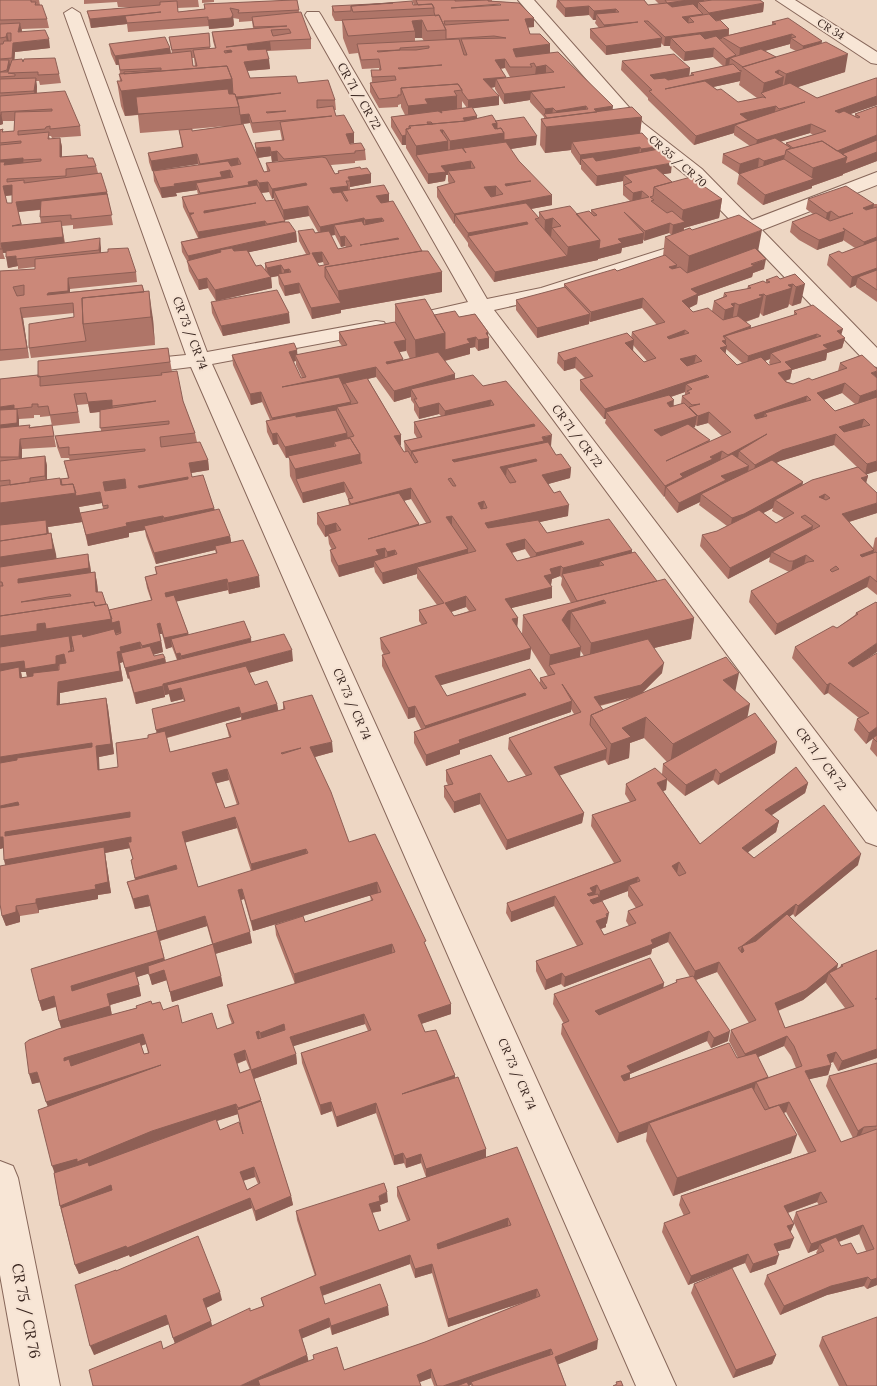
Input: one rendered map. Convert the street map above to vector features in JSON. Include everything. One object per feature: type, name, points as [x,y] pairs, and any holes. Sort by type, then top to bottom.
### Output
[{"type":"street","name":"CR 35 / CR 70","points":[[526,0],[637,127],[695,173],[747,229],[877,360]]},
{"type":"street","name":"CR 34","points":[[784,0],[877,59]]},
{"type":"street","name":"CR 73 / CR 74","points":[[72,13],[199,360],[656,1386]]},
{"type":"street","name":"CR 71 / CR 72","points":[[313,15],[480,307],[877,834]]},
{"type":"street","points":[[114,370],[199,360],[398,323],[545,293],[747,229],[877,178]]},
{"type":"street","name":"CR 75 / CR 76","points":[[0,1178],[40,1386]]},
{"type":"building","points":[[0,0],[31,0],[31,2],[36,2],[35,5],[42,5],[47,19],[0,20]]},
{"type":"building","points":[[297,0],[299,10],[238,13],[239,10],[230,8],[233,15],[231,18],[208,20],[208,17],[127,23],[125,16],[161,12],[90,19],[87,11],[160,5],[160,2],[177,1],[178,12],[205,9],[204,4]]},
{"type":"building","points":[[416,0],[488,0],[519,3],[534,18],[525,19],[530,34],[540,34],[550,44],[513,49],[516,57],[558,52],[613,106],[594,109],[597,112],[547,118],[544,114],[588,109],[586,106],[556,111],[553,108],[545,109],[531,92],[565,87],[504,94],[496,79],[554,72],[546,65],[536,67],[534,63],[530,64],[532,67],[510,67],[505,59],[495,60],[506,77],[483,79],[499,96],[468,100],[458,84],[401,88],[401,95],[398,95],[398,97],[379,99],[370,83],[396,80],[395,76],[372,77],[371,70],[381,70],[379,59],[361,60],[357,44],[459,39],[464,55],[467,55],[461,39],[506,38],[494,36],[446,39],[446,30],[439,15],[435,16],[432,4],[418,5]],"holes":[[[500,4],[501,5],[451,8]],[[509,20],[445,25],[444,21]],[[429,46],[429,48],[416,50],[400,50],[400,48]],[[442,65],[399,69],[398,68]]]},
{"type":"building","points":[[558,0],[644,0],[648,5],[667,3],[672,7],[693,4],[703,14],[682,17],[688,23],[694,22],[689,17],[709,14],[716,21],[720,20],[729,29],[665,37],[648,21],[644,21],[662,38],[606,46],[590,29],[638,22],[604,25],[596,14],[619,12],[616,9],[594,11],[589,6],[565,8]]},
{"type":"building","points":[[665,0],[688,0],[667,3]]},
{"type":"building","points":[[712,0],[760,0],[764,3],[709,13],[698,2]]},
{"type":"building","points":[[412,1],[413,5],[432,4],[434,8],[353,12],[351,6]]},
{"type":"building","points":[[393,3],[351,6],[351,11],[334,12],[332,6]]},
{"type":"building","points":[[301,12],[311,39],[270,41],[226,47],[247,45],[248,50],[266,49],[269,59],[244,62],[250,78],[296,76],[298,83],[328,80],[335,100],[317,100],[317,108],[333,106],[336,116],[344,115],[354,133],[346,134],[350,144],[361,143],[365,150],[355,151],[355,153],[284,159],[277,151],[271,152],[270,147],[256,148],[255,143],[284,140],[280,122],[332,116],[252,123],[249,114],[240,115],[237,99],[281,93],[236,97],[233,94],[232,79],[227,66],[124,74],[124,72],[161,70],[161,68],[120,70],[118,59],[191,51],[193,66],[197,66],[193,50],[216,48],[212,32],[287,26],[254,27],[252,17]],"holes":[[[289,29],[291,33],[273,36],[271,30]]]},
{"type":"building","points":[[439,15],[446,30],[427,31],[422,20],[412,21],[415,31],[348,36],[342,20]]},
{"type":"building","points":[[788,18],[822,41],[803,46],[791,38],[796,37],[792,34],[740,48],[722,37],[776,24],[772,22]]},
{"type":"building","points":[[20,23],[18,32],[45,30],[49,39],[13,43],[12,58],[0,59],[0,44],[3,44],[4,41],[11,41],[11,33],[7,33],[6,37],[0,38],[0,24]]},
{"type":"building","points":[[209,33],[210,47],[172,50],[169,37]]},
{"type":"building","points":[[700,34],[705,39],[716,36],[736,55],[726,59],[714,48],[685,52],[671,38]]},
{"type":"building","points":[[165,37],[170,48],[115,56],[109,44]]},
{"type":"building","points":[[826,42],[848,54],[786,74],[779,70],[775,72],[784,77],[764,83],[742,67]]},
{"type":"building","points":[[761,49],[776,57],[743,67],[730,58]]},
{"type":"building","points":[[674,54],[690,68],[650,75],[654,79],[665,78],[668,80],[733,64],[741,72],[665,89],[705,81],[717,90],[721,89],[738,102],[766,98],[761,93],[790,83],[817,98],[877,78],[877,96],[835,111],[839,113],[844,111],[858,118],[860,117],[855,114],[877,106],[877,135],[837,151],[822,141],[793,148],[786,143],[826,131],[811,124],[757,140],[735,125],[805,102],[779,109],[776,106],[740,114],[748,120],[696,136],[649,91],[652,90],[622,61]]},
{"type":"building","points":[[55,58],[59,74],[38,75],[38,72],[8,73],[15,74],[15,76],[0,77],[0,72],[8,72],[12,60],[22,59],[23,62],[24,59]]},
{"type":"building","points":[[0,60],[9,60],[7,70],[0,72]]},
{"type":"building","points":[[227,66],[232,79],[121,91],[117,81],[122,81],[119,74]]},
{"type":"building","points":[[36,78],[34,91],[0,93],[0,79]]},
{"type":"building","points":[[458,84],[462,90],[454,91],[457,96],[425,99],[428,104],[408,106],[401,88]]},
{"type":"building","points":[[228,89],[229,94],[235,94],[239,107],[138,114],[136,97]]},
{"type":"building","points":[[65,91],[80,126],[50,129],[50,126],[45,129],[18,131],[18,135],[49,132],[48,139],[60,138],[60,157],[87,155],[88,158],[93,158],[96,166],[66,169],[66,176],[7,179],[7,182],[24,180],[24,183],[101,173],[107,192],[16,202],[21,224],[12,226],[61,221],[63,237],[1,243],[2,249],[0,249],[0,162],[5,162],[4,165],[41,161],[41,159],[0,160],[0,145],[21,143],[21,141],[0,143],[0,130],[3,129],[2,132],[14,131],[15,112],[52,111],[52,109],[1,112],[0,115],[0,96]],"holes":[[[12,185],[12,203],[7,203],[3,186]]]},
{"type":"building","points":[[472,107],[477,116],[463,118],[465,121],[433,124],[427,122],[431,124],[409,126],[409,129],[406,129],[406,135],[402,136],[391,117],[438,111],[442,113],[441,111]]},
{"type":"building","points":[[632,107],[642,117],[546,127],[541,119]]},
{"type":"building","points":[[492,115],[497,123],[492,124],[495,129],[501,128],[504,133],[450,141],[443,130],[440,130],[448,141],[416,146],[406,129],[411,128],[409,126],[466,121]]},
{"type":"building","points":[[524,117],[537,136],[504,140],[504,133],[501,128],[497,129],[495,121]]},
{"type":"building","points":[[243,124],[264,172],[270,171],[266,163],[322,157],[326,158],[335,174],[339,173],[338,171],[360,167],[361,169],[367,168],[371,174],[348,177],[350,181],[346,181],[348,186],[330,188],[333,193],[341,192],[346,201],[348,201],[342,191],[384,185],[389,194],[376,196],[381,203],[393,201],[422,251],[325,267],[325,277],[341,303],[311,308],[299,283],[284,286],[278,274],[291,272],[289,269],[284,270],[281,265],[267,268],[265,263],[310,254],[298,231],[313,229],[315,233],[329,231],[338,249],[352,246],[345,236],[340,237],[334,225],[362,221],[364,225],[384,221],[382,218],[365,220],[364,218],[320,227],[308,206],[283,210],[274,191],[307,185],[306,183],[272,189],[268,182],[259,183],[257,180],[248,182],[249,185],[200,193],[196,183],[233,177],[230,170],[220,172],[222,177],[160,188],[153,171],[228,161],[231,166],[241,164],[238,158],[200,164],[197,154],[151,161],[148,153],[183,147],[179,130],[192,129],[192,131]],"holes":[[[398,238],[399,239],[360,245]],[[322,252],[329,264],[319,266],[312,253]]]},
{"type":"building","points":[[642,133],[655,147],[641,149],[640,147],[580,155],[572,142]]},
{"type":"building","points":[[775,138],[791,148],[786,150],[785,155],[764,161],[759,158],[740,164],[723,154]]},
{"type":"building","points":[[877,140],[877,152],[845,164],[847,157],[842,154]]},
{"type":"building","points":[[822,141],[847,157],[813,168],[786,150]]},
{"type":"building","points":[[506,142],[519,161],[552,195],[454,214],[437,187],[455,182],[448,171],[475,168],[471,161],[441,166],[446,172],[428,174],[416,155],[462,148],[466,153],[463,148]],"holes":[[[531,181],[506,186],[505,184]],[[496,186],[503,194],[491,197],[484,187]]]},
{"type":"building","points":[[659,149],[672,163],[597,176],[581,159],[593,157],[596,161]]},
{"type":"building","points":[[784,159],[814,179],[765,195],[739,174]]},
{"type":"building","points":[[656,168],[672,182],[654,187],[653,196],[650,197],[654,200],[651,201],[667,213],[672,211],[685,222],[673,225],[670,223],[645,231],[624,212],[644,233],[618,239],[622,243],[599,249],[600,240],[576,214],[589,211],[594,216],[597,215],[591,210],[649,197],[642,191],[633,193],[624,185],[632,182],[624,175]]},
{"type":"building","points":[[691,177],[722,199],[683,210],[654,187]]},
{"type":"building","points":[[257,185],[266,201],[275,200],[285,221],[267,224],[265,221],[198,232],[190,215],[194,213],[189,213],[182,197]],"holes":[[[256,203],[204,213],[204,211]]]},
{"type":"building","points":[[846,186],[874,204],[863,208],[866,210],[877,207],[877,237],[864,242],[843,228],[845,231],[819,240],[801,230],[792,222],[816,213],[830,221],[853,213],[839,217],[831,211],[827,213],[808,199]]},
{"type":"building","points":[[107,194],[112,215],[71,219],[71,215],[40,217],[41,201]]},
{"type":"building","points":[[526,203],[539,218],[535,219],[567,256],[495,272],[468,236],[528,224],[527,222],[468,233],[455,215]]},
{"type":"building","points":[[570,206],[600,240],[568,247],[552,228],[561,226],[553,218],[545,220],[539,212]]},
{"type":"building","points":[[739,215],[762,230],[689,256],[665,237],[690,228],[692,230]]},
{"type":"building","points":[[289,222],[296,232],[188,256],[181,242]]},
{"type":"building","points":[[100,238],[99,250],[16,259],[16,256],[6,257],[6,251]]},
{"type":"building","points":[[877,240],[877,268],[852,277],[829,255],[839,251],[842,253]]},
{"type":"building","points":[[128,248],[136,272],[68,278],[68,291],[48,293],[47,295],[142,285],[144,292],[82,298],[86,341],[29,348],[29,324],[74,317],[73,303],[20,308],[27,348],[0,350],[0,271],[35,269],[35,259],[108,252],[108,249]],"holes":[[[24,285],[24,295],[17,296],[13,287]]]},
{"type":"building","points":[[232,248],[234,251],[247,250],[256,266],[261,265],[271,277],[215,290],[207,278],[198,280],[187,261]]},
{"type":"building","points":[[755,248],[766,259],[751,264],[754,266],[691,289],[698,294],[682,301],[693,312],[708,308],[723,320],[738,316],[751,326],[723,336],[726,340],[722,341],[727,346],[720,348],[737,365],[761,357],[769,365],[781,362],[771,353],[821,336],[817,334],[748,356],[725,336],[797,314],[794,311],[813,305],[843,329],[837,331],[845,338],[823,345],[828,349],[785,362],[792,369],[778,373],[786,382],[793,384],[809,378],[812,380],[847,368],[840,363],[862,355],[877,369],[877,371],[871,373],[877,378],[877,390],[860,396],[845,383],[817,393],[835,411],[877,397],[877,461],[867,464],[836,434],[782,450],[755,465],[739,451],[767,434],[728,455],[722,451],[710,457],[713,459],[680,474],[683,477],[665,486],[606,412],[669,395],[674,400],[667,403],[670,407],[684,403],[697,416],[654,430],[661,436],[688,424],[710,440],[666,461],[731,432],[709,412],[698,416],[689,407],[700,404],[692,405],[682,396],[690,393],[687,391],[692,389],[686,384],[709,377],[707,375],[605,409],[580,380],[593,376],[576,357],[564,361],[558,353],[627,333],[634,340],[625,343],[644,362],[656,358],[632,332],[665,322],[643,298],[591,312],[564,284],[615,269],[617,271],[665,255],[677,265],[669,267],[672,269],[680,267],[687,273]],"holes":[[[685,330],[689,333],[669,339],[667,337]],[[696,355],[702,361],[687,366],[680,359]],[[807,396],[811,400],[765,413],[767,416],[756,419],[754,415]],[[864,419],[870,425],[844,432],[839,427]]]},
{"type":"building","points":[[428,251],[442,272],[338,291],[325,267]]},
{"type":"building","points":[[877,270],[877,290],[858,277]]},
{"type":"building","points":[[795,274],[805,284],[796,287],[793,284],[788,285],[792,288],[766,296],[764,294],[759,295],[763,297],[739,305],[731,304],[734,307],[725,310],[714,301],[727,296],[724,293],[751,288],[748,286],[763,281],[767,283],[770,282],[766,280],[777,276],[780,279]]},
{"type":"building","points":[[565,287],[590,314],[537,328],[516,300]]},
{"type":"building","points":[[277,290],[289,313],[221,326],[211,302]]},
{"type":"building","points":[[149,291],[151,317],[83,324],[82,298]]},
{"type":"building","points":[[425,299],[445,333],[415,340],[395,304]]},
{"type":"building","points":[[455,311],[459,317],[475,314],[488,332],[486,333],[489,338],[478,340],[476,337],[467,339],[470,343],[445,350],[445,333],[434,315]]},
{"type":"building","points":[[395,322],[406,340],[394,342],[403,359],[386,362],[387,364],[438,352],[455,374],[394,391],[376,367],[282,387],[339,377],[351,402],[272,418],[261,392],[250,394],[232,355],[294,343],[297,350],[289,352],[301,378],[306,377],[295,355],[347,345],[339,332]]},
{"type":"building","points":[[168,348],[170,362],[38,377],[38,361]]},
{"type":"building","points":[[177,371],[183,401],[195,433],[160,437],[161,447],[200,442],[208,460],[189,463],[192,477],[203,475],[214,508],[126,523],[127,526],[86,535],[80,513],[108,508],[108,505],[103,506],[100,492],[76,496],[73,484],[62,485],[61,479],[69,478],[64,461],[145,451],[145,449],[69,455],[69,447],[59,448],[55,436],[169,424],[169,421],[100,428],[100,410],[156,401],[112,406],[112,400],[88,402],[86,393],[74,394],[78,412],[50,415],[48,406],[38,407],[38,404],[32,404],[32,407],[14,409],[14,405],[0,407],[0,379],[38,375],[38,377],[40,376],[40,386],[162,375],[161,373]],"holes":[[[188,477],[188,479],[139,488],[138,486]],[[125,479],[126,488],[105,491],[103,482]]]},
{"type":"building","points":[[473,375],[483,386],[506,381],[552,435],[542,437],[544,441],[452,460],[454,462],[548,442],[556,455],[561,454],[571,468],[542,475],[554,493],[560,491],[569,505],[485,523],[488,528],[538,520],[547,533],[609,519],[632,550],[563,568],[561,566],[550,569],[552,574],[544,576],[552,587],[505,599],[518,618],[512,619],[531,648],[435,676],[447,696],[530,669],[544,689],[547,688],[540,678],[555,674],[549,665],[648,639],[664,663],[641,685],[594,697],[603,710],[591,715],[590,725],[607,749],[554,767],[584,813],[507,840],[480,793],[454,802],[444,786],[453,784],[446,770],[491,755],[508,782],[532,774],[509,738],[581,712],[562,684],[572,701],[459,740],[460,743],[426,755],[414,732],[526,695],[525,693],[425,726],[415,706],[408,708],[382,655],[390,653],[380,638],[427,623],[419,610],[444,603],[417,567],[476,551],[452,516],[446,517],[468,549],[382,573],[374,561],[397,554],[395,550],[387,552],[385,548],[376,550],[379,555],[338,566],[330,550],[336,548],[328,534],[341,530],[336,523],[325,526],[317,513],[399,493],[419,524],[368,539],[431,522],[411,488],[351,504],[348,499],[353,498],[344,482],[302,493],[296,479],[362,463],[360,454],[350,438],[347,438],[354,436],[337,407],[358,403],[345,383],[367,378],[401,435],[394,436],[404,452],[408,451],[415,463],[418,462],[412,452],[535,426],[534,424],[411,451],[404,441],[422,437],[414,422],[494,405],[491,400],[445,411],[439,403],[419,408],[414,399],[417,399],[411,389]],"holes":[[[536,459],[537,461],[507,468],[516,482],[510,483],[500,467]],[[451,478],[456,486],[453,486],[448,479]],[[484,501],[487,508],[481,509],[478,503]],[[525,539],[536,553],[582,541],[584,544],[517,561],[506,544]],[[466,596],[476,610],[454,616],[445,603]]]},
{"type":"building","points":[[17,409],[17,423],[0,425],[0,410]]},
{"type":"building","points":[[336,410],[347,433],[285,447],[277,433],[272,434],[266,421],[296,415],[296,417]]},
{"type":"building","points":[[30,425],[29,428],[52,425],[54,436],[20,439],[19,457],[0,457],[0,428]]},
{"type":"building","points":[[350,438],[360,454],[295,469],[288,456],[336,446],[334,442]]},
{"type":"building","points":[[732,454],[749,466],[721,476],[726,480],[679,503],[666,487]]},
{"type":"building","points":[[45,456],[45,476],[30,478],[30,482],[10,485],[10,480],[0,481],[0,461]]},
{"type":"building","points":[[772,460],[803,482],[744,514],[732,518],[701,494]]},
{"type":"building","points":[[858,467],[868,476],[861,478],[877,493],[877,503],[842,514],[874,550],[860,555],[862,557],[877,553],[877,582],[870,576],[777,624],[751,591],[808,562],[814,561],[806,555],[789,561],[772,552],[820,526],[805,515],[801,517],[813,526],[730,568],[702,535],[717,531],[759,510],[776,523],[794,513],[775,500],[812,480]],"holes":[[[825,494],[830,498],[826,500],[819,497]],[[836,566],[839,569],[832,572],[830,570]]]},
{"type":"building","points":[[60,478],[61,485],[73,484],[76,493],[0,503],[0,486]]},
{"type":"building","points":[[219,509],[230,536],[154,553],[144,526]]},
{"type":"building","points":[[46,520],[47,534],[0,541],[0,525]]},
{"type":"building","points":[[51,533],[53,549],[0,557],[0,541]]},
{"type":"building","points":[[243,540],[259,576],[228,583],[227,579],[165,593],[166,597],[174,595],[188,633],[164,638],[160,623],[157,624],[161,641],[142,646],[140,642],[120,647],[121,651],[117,652],[120,671],[58,682],[57,705],[106,698],[111,744],[96,746],[98,770],[118,767],[116,743],[148,738],[148,735],[165,731],[170,752],[231,737],[226,724],[285,709],[283,702],[312,695],[332,742],[310,747],[331,792],[349,842],[375,834],[426,941],[424,942],[451,1004],[418,1015],[425,1032],[436,1030],[455,1075],[402,1094],[458,1077],[486,1149],[426,1169],[421,1154],[406,1159],[403,1153],[394,1156],[376,1103],[336,1117],[331,1102],[320,1105],[301,1053],[371,1030],[364,1014],[290,1037],[296,1054],[251,1070],[261,1100],[238,1108],[236,1104],[152,1131],[77,1162],[77,1159],[52,1166],[38,1110],[161,1065],[46,1102],[37,1072],[29,1074],[25,1043],[29,1040],[58,1029],[137,1008],[136,1006],[151,1001],[152,1004],[160,1002],[163,1010],[178,1005],[182,1023],[212,1013],[217,1029],[234,1023],[227,1005],[395,952],[392,944],[294,974],[275,925],[303,916],[305,922],[373,900],[370,895],[381,892],[377,882],[251,921],[242,889],[238,890],[250,932],[213,944],[205,916],[157,931],[148,895],[133,899],[127,882],[177,869],[176,865],[135,878],[131,860],[133,859],[128,842],[131,842],[131,837],[4,860],[3,837],[0,837],[0,808],[19,805],[18,802],[0,806],[0,763],[17,760],[17,758],[92,747],[92,743],[0,757],[0,671],[19,667],[20,678],[33,676],[33,673],[59,670],[59,664],[66,663],[64,654],[56,656],[56,664],[25,669],[24,661],[0,664],[0,647],[69,636],[71,650],[68,652],[74,651],[71,636],[82,634],[83,637],[114,629],[116,635],[121,633],[119,621],[112,623],[109,610],[152,600],[145,577],[157,574],[155,567],[217,553],[215,546]],"holes":[[[227,769],[239,804],[225,808],[212,773]],[[130,812],[130,817],[5,836],[5,832]],[[235,817],[251,864],[306,849],[308,853],[198,887],[182,832]],[[284,1024],[285,1030],[258,1039],[256,1032],[259,1031],[260,1033]],[[143,1034],[149,1053],[144,1054],[140,1042],[71,1066],[69,1059],[64,1061],[64,1058]],[[245,1050],[251,1069],[240,1073],[234,1054]]]},
{"type":"building","points":[[635,552],[657,581],[577,601],[562,574],[604,565],[600,561]]},
{"type":"building","points":[[88,554],[89,568],[18,579],[18,583],[95,572],[96,592],[102,592],[106,604],[95,606],[94,602],[0,616],[0,586],[3,586],[2,582],[0,582],[0,567]],"holes":[[[70,594],[71,596],[21,602]]]},
{"type":"building","points":[[665,579],[694,618],[591,643],[571,612],[606,603],[604,600],[568,611],[562,620],[581,647],[550,655],[523,615]]},
{"type":"building","points":[[94,602],[95,606],[107,604],[112,619],[46,629],[45,623],[37,624],[37,631],[0,636],[0,616]]},
{"type":"building","points":[[876,602],[877,643],[848,663],[853,667],[877,653],[877,727],[869,733],[857,719],[869,713],[830,683],[827,685],[795,647],[833,626],[837,628],[858,614],[856,613]]},
{"type":"building","points":[[244,621],[251,638],[181,656],[180,653],[176,654],[171,639]]},
{"type":"building","points":[[284,634],[292,650],[134,693],[128,672]]},
{"type":"building","points":[[150,646],[154,656],[163,654],[165,658],[125,668],[121,653]]},
{"type":"building","points":[[726,657],[739,673],[723,680],[750,704],[673,744],[646,717],[622,728],[631,737],[611,744],[591,715]]},
{"type":"building","points":[[246,666],[255,685],[267,681],[277,704],[241,714],[239,707],[156,730],[152,709],[185,701],[181,688],[169,691],[167,685]]},
{"type":"building","points":[[755,713],[777,742],[720,774],[716,769],[686,785],[663,764]]},
{"type":"building","points":[[796,767],[808,783],[765,810],[779,821],[742,848],[754,858],[824,805],[861,854],[798,906],[796,904],[742,946],[756,941],[787,914],[838,964],[806,990],[775,1003],[785,1028],[854,1006],[829,973],[843,966],[841,965],[877,950],[877,998],[875,999],[877,999],[877,1049],[842,1061],[836,1052],[827,1055],[831,1065],[805,1071],[841,1142],[877,1129],[877,1278],[871,1280],[868,1277],[831,1286],[784,1306],[767,1275],[824,1251],[820,1244],[836,1237],[841,1246],[851,1243],[857,1254],[874,1249],[863,1225],[811,1244],[796,1212],[827,1202],[821,1192],[784,1206],[794,1224],[787,1226],[794,1238],[774,1244],[779,1255],[753,1264],[748,1254],[691,1276],[664,1223],[690,1213],[681,1196],[816,1151],[789,1102],[769,1108],[756,1082],[802,1066],[794,1046],[787,1036],[745,1054],[731,1030],[756,1020],[719,962],[695,971],[670,932],[651,940],[653,944],[565,977],[562,973],[546,980],[536,961],[583,944],[555,896],[511,912],[507,903],[621,861],[592,815],[636,800],[626,784],[655,768],[667,779],[657,783],[700,844]],"holes":[[[679,862],[686,873],[679,876],[672,866]],[[638,877],[640,881],[629,885],[643,905],[628,911],[636,923],[604,935],[596,921],[607,917],[606,914],[609,913],[602,901],[593,904],[591,902],[590,900],[599,897],[598,894],[589,896],[587,894],[593,892],[590,888],[597,885],[600,891]],[[742,946],[744,951],[742,953],[738,948]]]},
{"type":"building","points":[[104,847],[108,882],[95,885],[96,889],[36,899],[36,903],[16,906],[16,912],[2,916],[0,904],[0,866]]},
{"type":"building","points":[[157,931],[164,958],[71,986],[72,991],[135,971],[139,985],[107,994],[110,1006],[59,1021],[54,996],[39,1001],[31,969]]},
{"type":"building","points":[[213,944],[221,976],[170,992],[164,970],[149,975],[148,966]]},
{"type":"building","points":[[650,958],[664,983],[595,1011],[599,1015],[677,982],[676,980],[693,976],[730,1031],[714,1038],[709,1031],[627,1066],[631,1072],[621,1076],[624,1081],[729,1043],[737,1058],[756,1053],[768,1077],[619,1133],[562,1024],[569,1021],[554,994]]},
{"type":"building","points":[[877,1063],[877,1126],[864,1127],[858,1131],[829,1076]]},
{"type":"building","points":[[752,1087],[765,1110],[779,1105],[797,1135],[677,1178],[649,1123]]},
{"type":"building","points":[[261,1101],[291,1196],[255,1211],[250,1198],[127,1248],[126,1246],[75,1265],[61,1208],[112,1190],[111,1185],[60,1206],[54,1173],[88,1162],[89,1166],[216,1119],[220,1130],[239,1122],[243,1134],[237,1110]],"holes":[[[254,1167],[260,1183],[247,1190],[240,1172]]]},
{"type":"building","points":[[517,1147],[598,1340],[555,1357],[566,1386],[473,1386],[471,1382],[553,1354],[551,1349],[443,1386],[437,1386],[431,1369],[417,1375],[421,1386],[260,1386],[258,1380],[314,1359],[313,1355],[337,1347],[344,1370],[425,1342],[540,1296],[537,1289],[448,1319],[432,1264],[415,1269],[410,1255],[320,1287],[325,1304],[380,1284],[388,1306],[331,1326],[329,1318],[299,1330],[307,1355],[240,1386],[93,1386],[89,1370],[161,1341],[163,1349],[250,1308],[250,1311],[264,1306],[261,1298],[316,1275],[296,1211],[384,1183],[387,1192],[379,1196],[380,1201],[369,1204],[379,1231],[410,1220],[397,1187]],"holes":[[[508,1218],[511,1225],[438,1249],[437,1244]]]},
{"type":"building","points":[[198,1236],[220,1292],[203,1299],[211,1321],[173,1338],[166,1315],[90,1346],[75,1285],[116,1271]]},
{"type":"building","points":[[732,1268],[776,1355],[736,1370],[694,1284]]},
{"type":"building","points":[[877,1317],[877,1386],[847,1386],[822,1337]]},
{"type":"building","points":[[621,1381],[623,1386],[613,1386],[617,1384],[616,1382]]},
{"type":"building","points":[[467,1382],[469,1386],[457,1386]]}]
